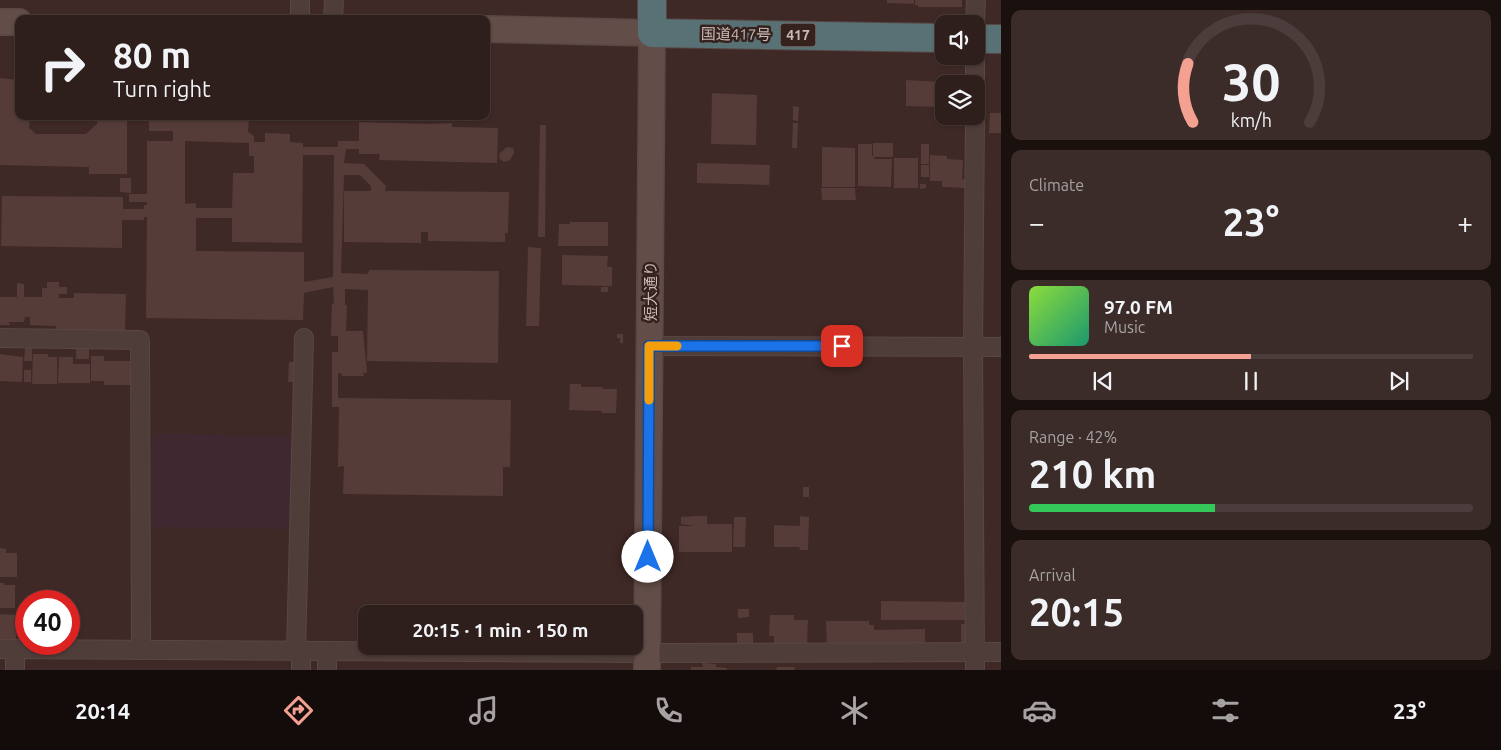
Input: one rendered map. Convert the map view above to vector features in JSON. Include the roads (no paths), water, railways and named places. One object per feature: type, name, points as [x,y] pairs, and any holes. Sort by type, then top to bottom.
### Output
[{"type":"highway","points":[[652,0],[652,33]]},
{"type":"highway","name":"国道417号","points":[[652,33],[935,38]]},
{"type":"highway","points":[[985,39],[1001,39]]},
{"type":"street","points":[[300,0],[300,15]]},
{"type":"street","points":[[333,15],[334,0]]},
{"type":"street","points":[[975,15],[976,0]]},
{"type":"street","points":[[0,22],[15,22]]},
{"type":"street","points":[[490,29],[652,33]]},
{"type":"street","name":"短大通り","points":[[647,662],[652,33]]},
{"type":"street","points":[[975,125],[973,347],[975,661]]},
{"type":"street","points":[[0,338],[140,340],[141,650]]},
{"type":"street","points":[[301,670],[310,651],[304,338]]},
{"type":"street","points":[[649,346],[1001,347]]},
{"type":"street","points":[[15,670],[8,649],[310,651],[647,662],[975,661],[1001,652]]},
{"type":"street","points":[[310,651],[327,670]]}]
